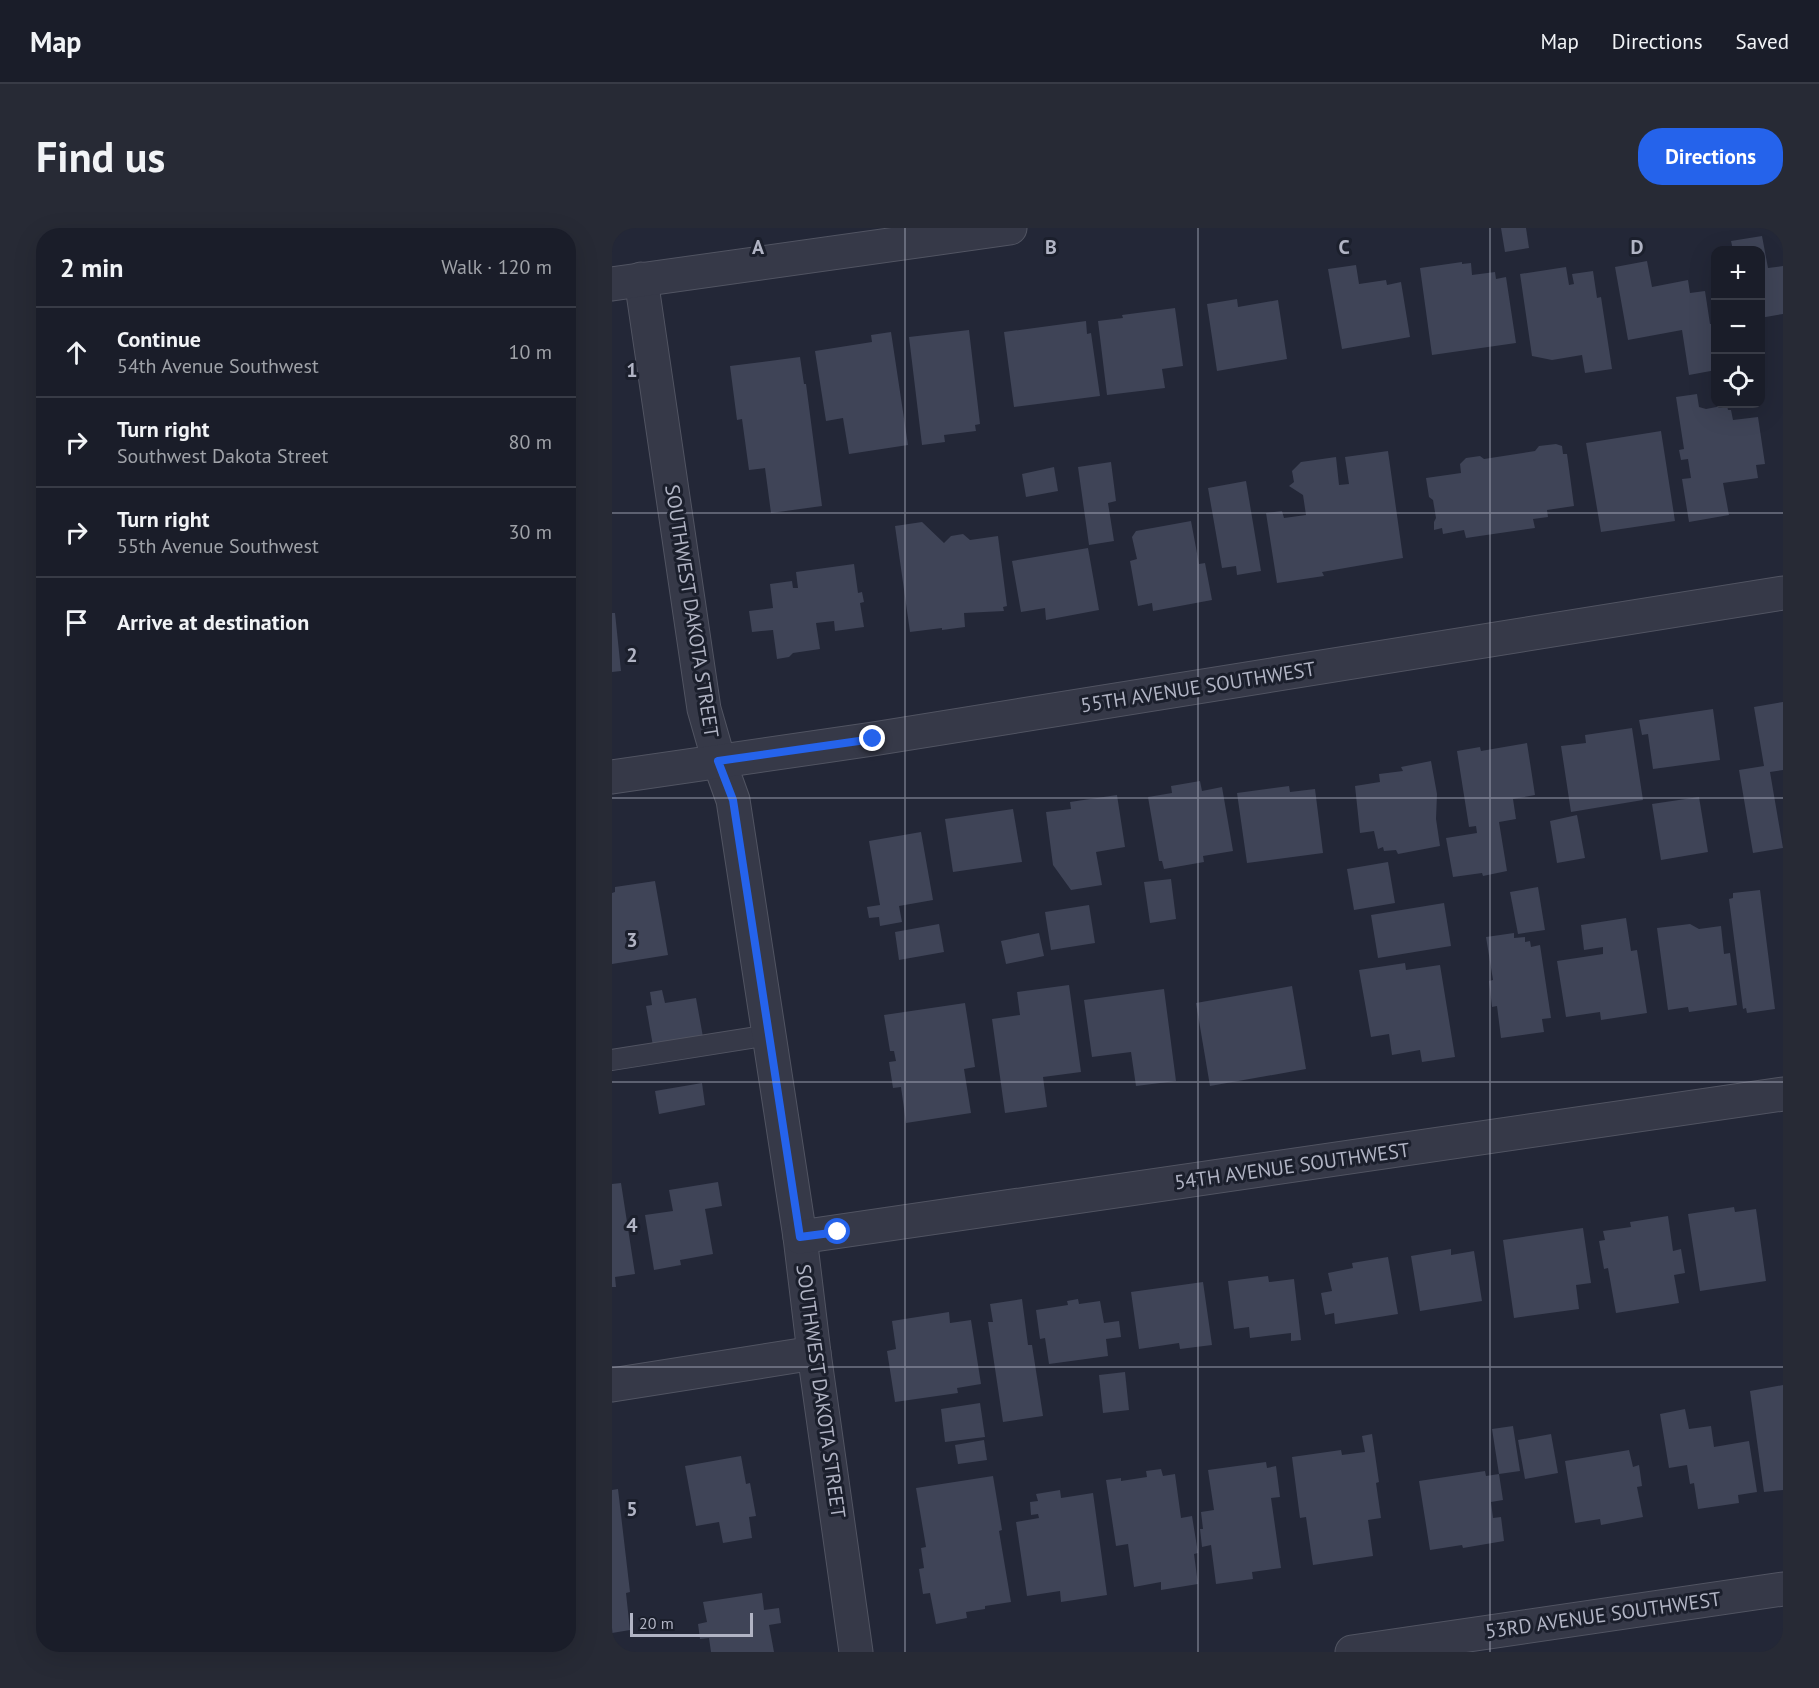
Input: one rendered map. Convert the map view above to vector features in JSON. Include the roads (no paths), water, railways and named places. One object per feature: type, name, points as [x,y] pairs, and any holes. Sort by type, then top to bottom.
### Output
[{"type":"street","points":[[626,282],[1010,228]]},
{"type":"street","name":"SOUTHWEST DAKOTA STREET","points":[[626,282],[704,709],[718,761],[733,800],[800,1237],[856,1652]]},
{"type":"street","name":"55TH AVENUE SOUTHWEST","points":[[612,777],[873,739],[1783,593]]},
{"type":"street","name":"54TH AVENUE SOUTHWEST","points":[[800,1237],[1783,1094]]},
{"type":"street","points":[[612,1385],[814,1353]]},
{"type":"street","name":"53RD AVENUE SOUTHWEST","points":[[1352,1652],[1783,1589]]},
{"type":"lane","points":[[612,1060],[769,1035]]}]
